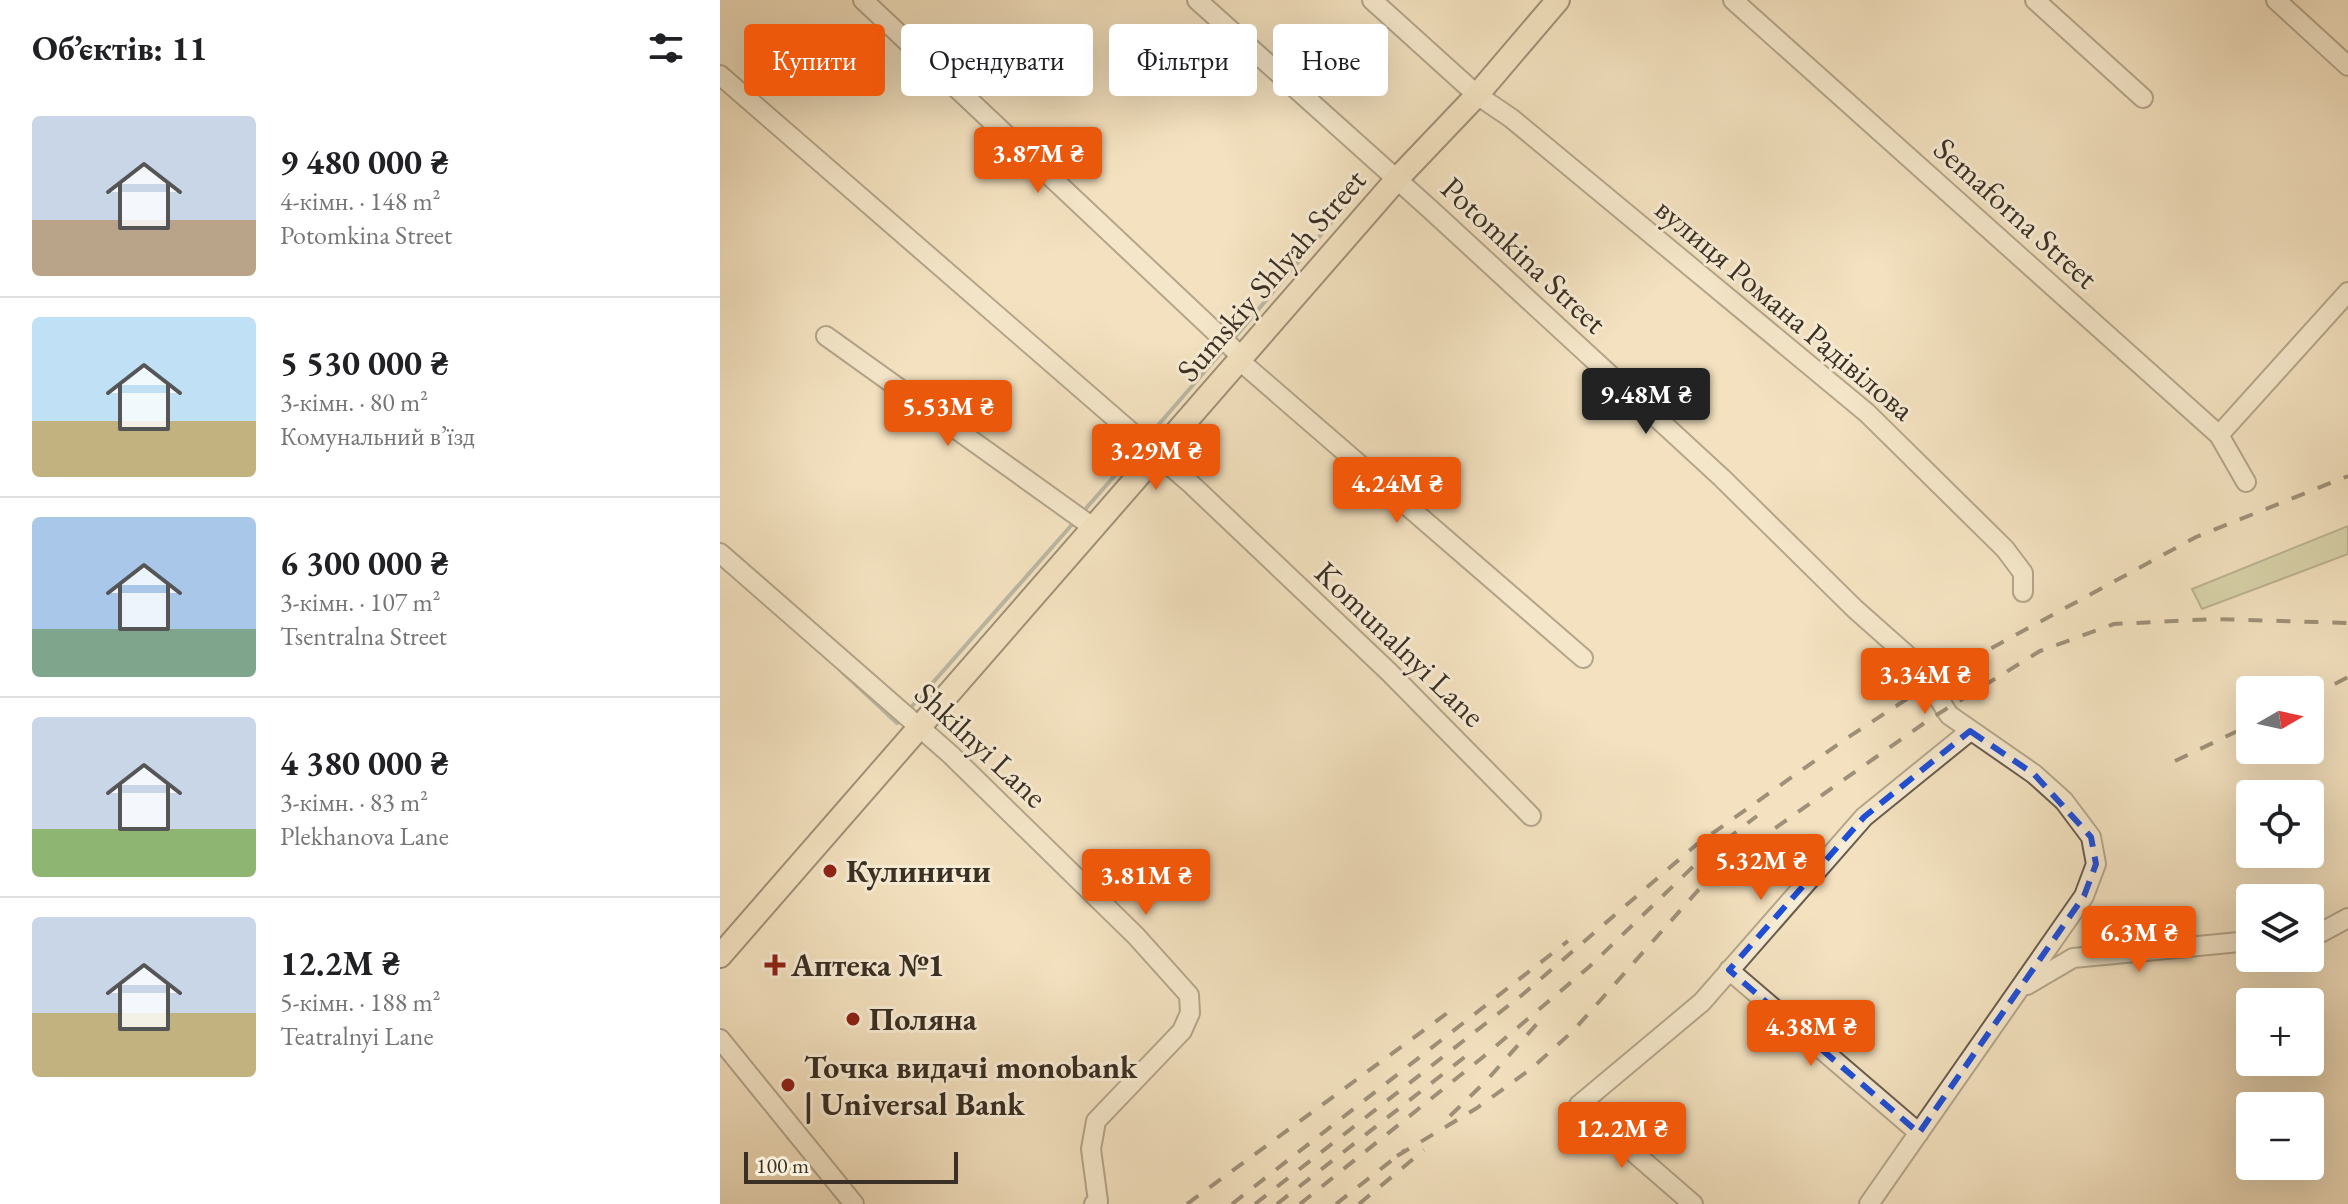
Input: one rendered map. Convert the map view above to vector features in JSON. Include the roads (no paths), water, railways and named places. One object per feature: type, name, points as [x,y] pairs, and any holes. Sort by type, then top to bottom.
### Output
[{"type":"main road","name":"Sumskiy Shlyah Street","points":[[720,956],[1397,179],[1477,95],[1558,0]]},
{"type":"street","points":[[863,0],[1241,359],[1583,658]]},
{"type":"street","name":"Potomkina Street","points":[[1197,0],[1722,478],[1855,609],[1917,664],[1949,715],[2034,774],[2064,801],[2091,837],[2096,864],[2084,896],[1869,1204]]},
{"type":"street","name":"вулиця Романа Радівілова","points":[[1372,0],[1477,95],[1511,118],[1867,413],[2005,549],[2023,573],[2023,592]]},
{"type":"street","name":"Semaforna Street","points":[[1733,0],[2219,435],[2246,482]]},
{"type":"street","points":[[2035,0],[2143,98]]},
{"type":"street","points":[[2276,0],[2348,66]]},
{"type":"street","name":"Komunalnyi Lane","points":[[720,75],[1191,484],[1389,672],[1531,816]]},
{"type":"street","points":[[2219,435],[2348,292]]},
{"type":"street","points":[[826,336],[1094,528]]},
{"type":"street","name":"Shkilnyi Lane","points":[[720,553],[920,727],[1136,936],[1189,995],[1190,1013],[1182,1031],[1096,1121],[1091,1149],[1098,1201],[1094,1204]]},
{"type":"street","points":[[1693,1204],[1579,1105],[1702,1002],[1864,817],[1970,731]]},
{"type":"street","points":[[2324,931],[2348,918]]},
{"type":"street","points":[[2022,988],[2073,958],[2236,942]]},
{"type":"street","points":[[1729,970],[1919,1133]]},
{"type":"street","points":[[720,1039],[854,1204]]},
{"type":"waterway","points":[[1231,342],[1366,181]]},
{"type":"waterway","points":[[1147,438],[1225,348]]},
{"type":"waterway","points":[[1081,514],[1139,448]]},
{"type":"waterway","points":[[907,712],[1076,520]]},
{"type":"waterway","points":[[840,670],[897,723],[901,718]]},
{"type":"railway","points":[[1255,1204],[1522,995],[1696,845],[1847,738],[1953,669],[2196,537],[2348,476]]},
{"type":"railway","points":[[1397,1156],[1477,1108],[1532,1068],[1573,1031],[1702,886],[1754,843],[1930,719],[2040,651],[2114,624],[2215,619],[2348,623]]},
{"type":"railway","points":[[2324,690],[2348,677]]},
{"type":"railway","points":[[2175,761],[2236,732]]},
{"type":"railway","points":[[1300,1204],[1483,1057],[1589,967],[1702,858],[1757,816]]},
{"type":"railway","points":[[1232,1204],[1568,941]]},
{"type":"railway","points":[[1187,1204],[1450,1011]]},
{"type":"railway","points":[[1450,1116],[1543,1017]]},
{"type":"railway","points":[[1277,1204],[1466,1056]]},
{"type":"railway","points":[[1336,1204],[1405,1150]]},
{"type":"railway","points":[[1359,1204],[1424,1150]]},
{"type":"place","name":"Кулиничи","points":[[830,871]]},
{"type":"place","name":"Аптека №1","points":[[775,965]]},
{"type":"place","name":"Поляна","points":[[853,1019]]},
{"type":"place","name":"Точка видачі monobank | Universal Bank","points":[[788,1085]]}]
